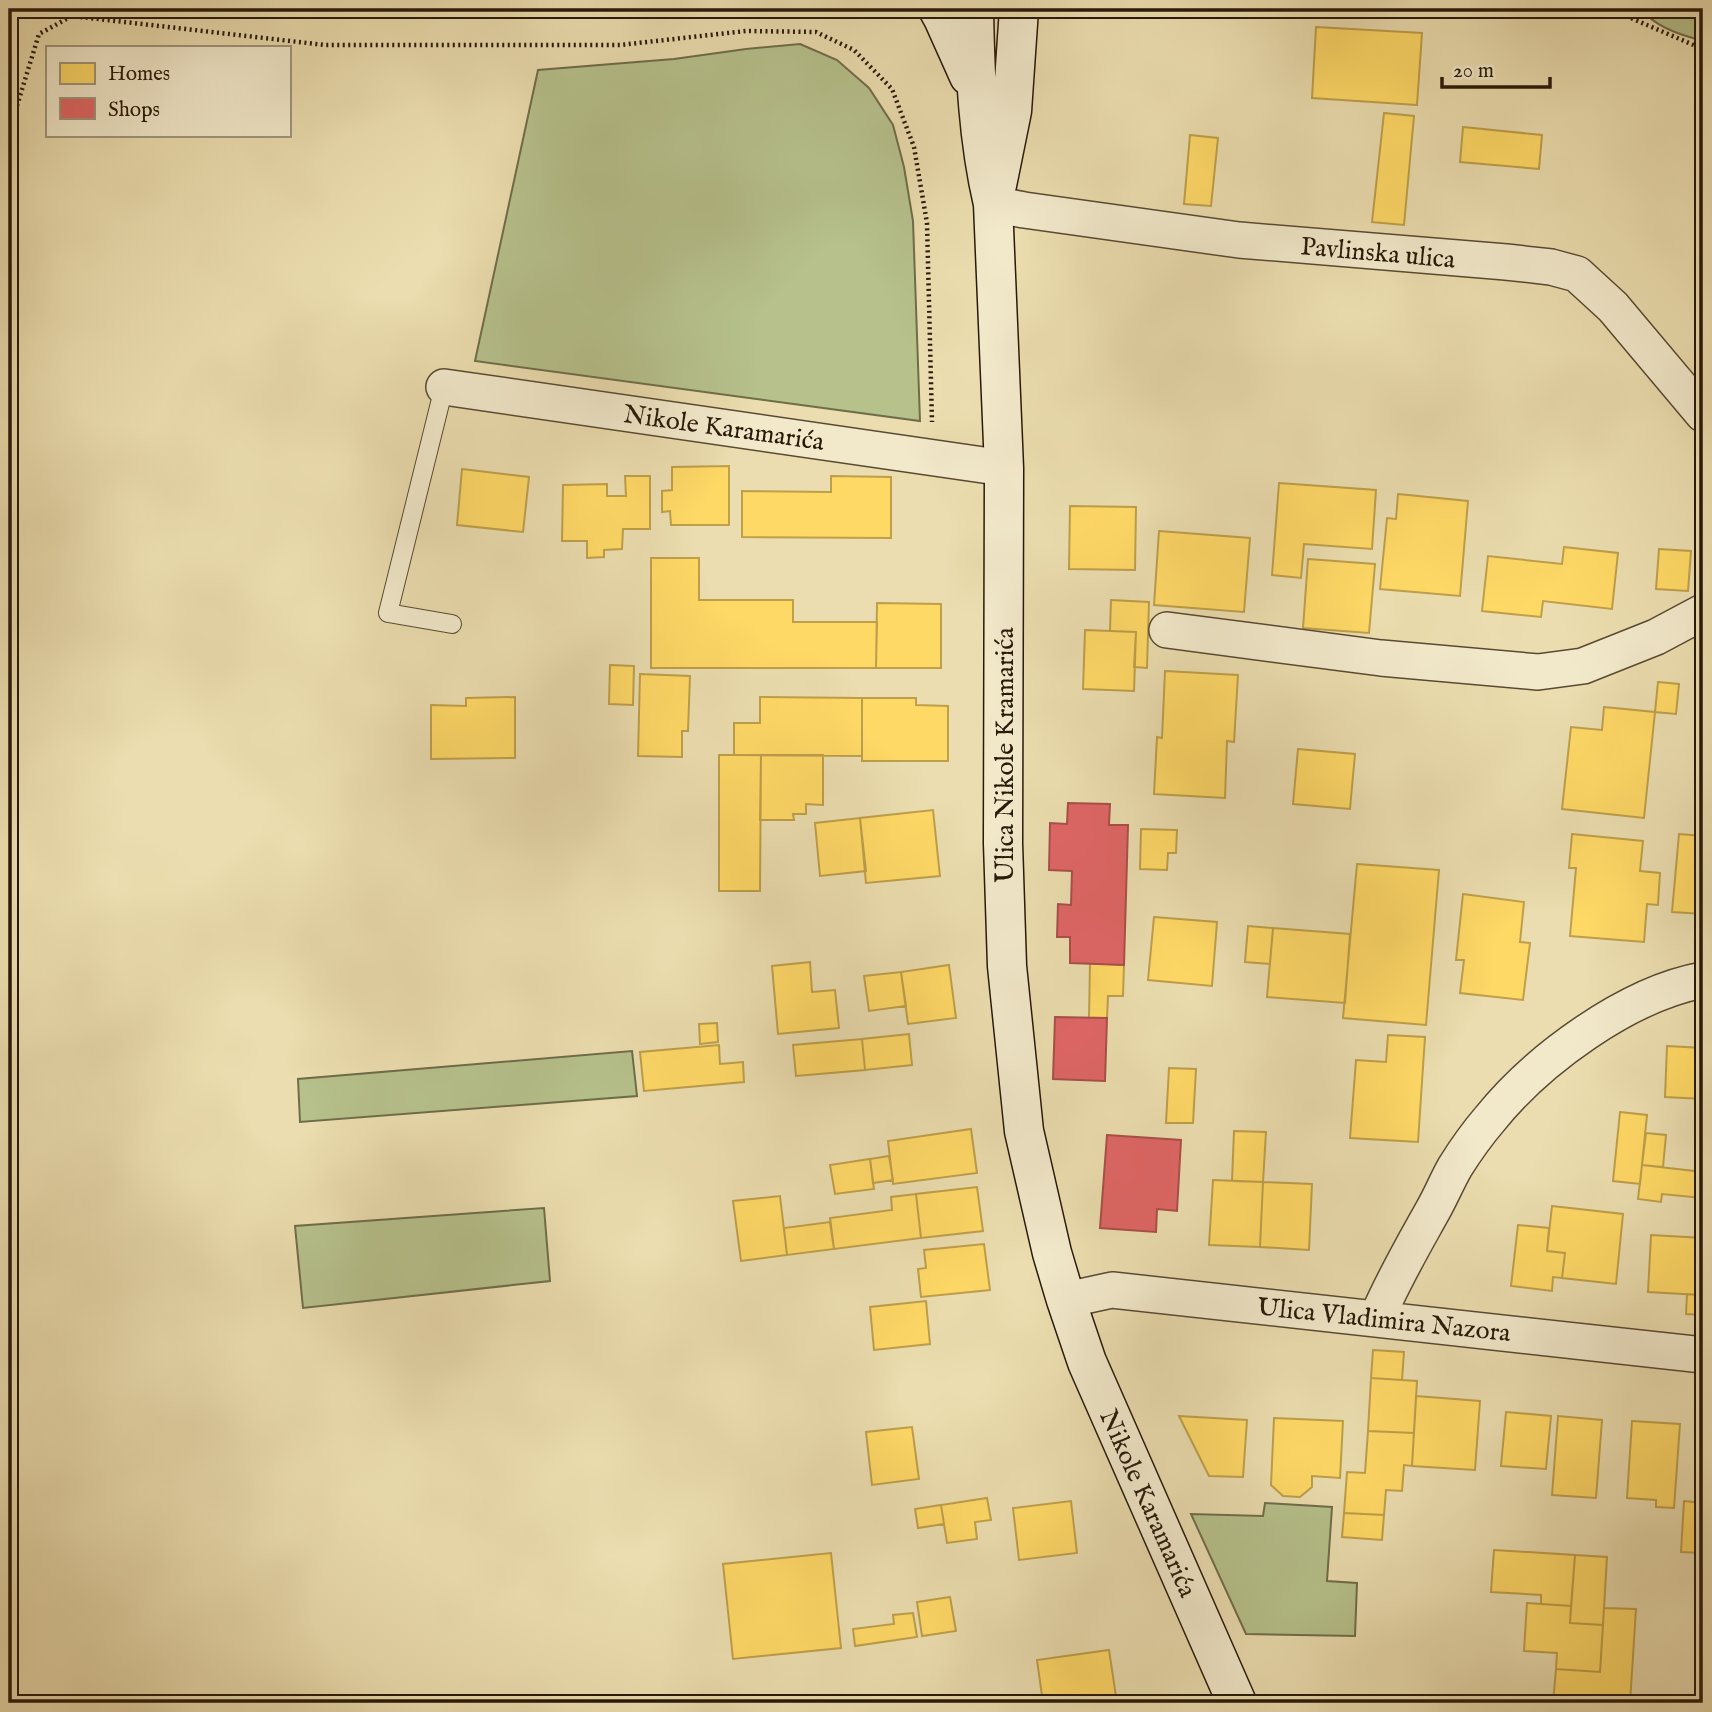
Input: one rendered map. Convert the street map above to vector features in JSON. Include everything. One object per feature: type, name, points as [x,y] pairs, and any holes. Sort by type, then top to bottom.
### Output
[{"type":"main road","points":[[937,9],[978,97]]},
{"type":"main road","name":"Ulica Nikole Kramarića","points":[[974,9],[975,62],[984,160],[993,204],[1004,468],[1003,843],[1007,966],[1024,1131],[1043,1217],[1066,1300]]},
{"type":"main road","name":"Ulica Nikole Kramarića","points":[[993,204],[1012,111],[1019,9]]},
{"type":"main road","name":"Nikole Karamarića","points":[[1066,1300],[1093,1375],[1237,1703]]},
{"type":"street","name":"Pavlinska ulica","points":[[993,204],[1240,240],[1517,263],[1551,267],[1577,274],[1613,307],[1703,414]]},
{"type":"street","name":"Nikole Karamarića","points":[[444,387],[1004,468]]},
{"type":"street","points":[[1167,630],[1381,658],[1538,672],[1583,666],[1656,637],[1703,612]]},
{"type":"street","points":[[1377,1318],[1390,1288],[1455,1168],[1489,1119],[1558,1053],[1598,1024],[1643,1000],[1703,980]]},
{"type":"street","name":"Ulica Vladimira Nazora","points":[[1066,1300],[1112,1290],[1703,1355]]},
{"type":"lane","points":[[444,387],[388,613],[452,624]]},
{"type":"path","points":[[1600,9],[1612,10],[1703,49]]},
{"type":"path","points":[[9,132],[39,34],[72,16],[324,45],[620,45],[746,31],[816,32],[854,50],[892,89],[914,147],[927,223],[933,457]]},
{"type":"green space","points":[[1648,9],[1703,9],[1703,41],[1660,25],[1648,16]]},
{"type":"green space","points":[[800,44],[837,60],[869,88],[893,125],[904,167],[913,221],[920,421],[475,361],[538,70],[674,59]]},
{"type":"green space","points":[[632,1051],[637,1096],[300,1122],[298,1079]]},
{"type":"green space","points":[[544,1208],[550,1281],[303,1308],[295,1226]]},
{"type":"green space","points":[[1265,1503],[1332,1507],[1327,1581],[1357,1583],[1355,1636],[1246,1634],[1191,1514],[1263,1516]]},
{"type":"building: Homes","points":[[1316,27],[1422,33],[1417,105],[1312,98]]},
{"type":"building: Homes","points":[[1384,113],[1414,116],[1404,225],[1372,222]]},
{"type":"building: Homes","points":[[1463,127],[1542,135],[1539,169],[1460,162]]},
{"type":"building: Homes","points":[[1190,135],[1218,138],[1211,206],[1184,204]]},
{"type":"building: Homes","points":[[729,466],[729,525],[671,525],[670,511],[662,512],[662,491],[672,490],[672,467]]},
{"type":"building: Homes","points":[[462,469],[529,477],[523,532],[457,525]]},
{"type":"building: Homes","points":[[625,476],[650,476],[650,529],[623,529],[622,549],[604,550],[604,557],[587,558],[587,541],[562,541],[563,485],[607,484],[607,496],[626,496]]},
{"type":"building: Homes","points":[[831,476],[891,477],[891,538],[742,537],[742,491],[831,492]]},
{"type":"building: Homes","points":[[1279,483],[1376,490],[1372,549],[1304,544],[1301,578],[1272,575]]},
{"type":"building: Homes","points":[[1398,494],[1468,501],[1460,596],[1380,589],[1387,518],[1396,519]]},
{"type":"building: Homes","points":[[1070,506],[1136,507],[1135,570],[1069,569]]},
{"type":"building: Homes","points":[[1159,531],[1250,538],[1244,612],[1154,605]]},
{"type":"building: Homes","points":[[1564,547],[1618,553],[1612,609],[1543,601],[1541,617],[1482,611],[1488,556],[1562,564]]},
{"type":"building: Homes","points":[[1659,549],[1691,551],[1688,591],[1656,589]]},
{"type":"building: Homes","points":[[651,558],[699,558],[699,600],[793,600],[793,622],[877,622],[876,668],[651,668]]},
{"type":"building: Homes","points":[[1308,559],[1375,564],[1369,633],[1303,628]]},
{"type":"building: Homes","points":[[1111,600],[1149,602],[1147,668],[1134,667],[1136,632],[1110,631]]},
{"type":"building: Homes","points":[[877,603],[941,604],[941,668],[876,668]]},
{"type":"building: Homes","points":[[1085,630],[1136,632],[1134,691],[1083,689]]},
{"type":"building: Homes","points":[[610,665],[634,666],[633,705],[609,704]]},
{"type":"building: Homes","points":[[1165,671],[1238,675],[1234,742],[1227,741],[1225,798],[1154,794],[1157,737],[1162,738]]},
{"type":"building: Homes","points":[[640,674],[690,676],[688,731],[682,731],[682,757],[638,756]]},
{"type":"building: Homes","points":[[1658,682],[1679,684],[1676,714],[1655,712]]},
{"type":"building: Homes","points":[[515,697],[515,758],[431,759],[431,705],[466,706],[466,698]]},
{"type":"building: Homes","points":[[760,697],[862,698],[862,756],[734,755],[734,723],[760,723]]},
{"type":"building: Homes","points":[[862,698],[916,698],[916,705],[948,706],[948,761],[862,761]]},
{"type":"building: Homes","points":[[1604,707],[1655,712],[1644,818],[1562,809],[1571,727],[1602,730]]},
{"type":"building: Homes","points":[[1298,749],[1355,754],[1350,809],[1293,804]]},
{"type":"building: Homes","points":[[719,755],[761,755],[760,891],[719,891]]},
{"type":"building: Homes","points":[[761,755],[823,755],[823,805],[806,804],[806,814],[793,814],[794,820],[760,820]]},
{"type":"building: Homes","points":[[933,810],[940,876],[866,883],[860,818]]},
{"type":"building: Homes","points":[[860,818],[866,871],[820,876],[815,823]]},
{"type":"building: Homes","points":[[1141,829],[1177,830],[1176,853],[1168,853],[1167,870],[1140,869]]},
{"type":"building: Homes","points":[[1572,834],[1643,841],[1640,871],[1660,873],[1658,905],[1647,904],[1644,942],[1570,936],[1576,868],[1569,868]]},
{"type":"building: Homes","points":[[1679,834],[1703,836],[1703,914],[1672,912]]},
{"type":"building: Homes","points":[[1357,864],[1439,870],[1426,1025],[1343,1018]]},
{"type":"building: Homes","points":[[1463,894],[1524,902],[1520,942],[1530,943],[1523,1000],[1460,993],[1464,960],[1456,960]]},
{"type":"building: Homes","points":[[1154,917],[1217,922],[1212,986],[1148,980]]},
{"type":"building: Homes","points":[[1248,926],[1273,928],[1270,964],[1245,962]]},
{"type":"building: Homes","points":[[1273,928],[1350,934],[1345,1003],[1267,997]]},
{"type":"building: Homes","points":[[810,962],[812,992],[835,990],[839,1028],[778,1034],[772,966]]},
{"type":"building: Homes","points":[[1090,963],[1124,965],[1123,996],[1108,996],[1107,1018],[1089,1018]]},
{"type":"building: Homes","points":[[949,965],[956,1018],[908,1024],[901,972]]},
{"type":"building: Homes","points":[[901,972],[906,1006],[869,1011],[864,976]]},
{"type":"building: Homes","points":[[717,1023],[718,1042],[700,1044],[699,1024]]},
{"type":"building: Homes","points":[[909,1034],[912,1065],[865,1070],[862,1039]]},
{"type":"building: Homes","points":[[1388,1035],[1425,1037],[1418,1142],[1350,1138],[1356,1060],[1386,1062]]},
{"type":"building: Homes","points":[[862,1039],[865,1070],[796,1076],[793,1045]]},
{"type":"building: Homes","points":[[719,1045],[720,1064],[743,1062],[744,1082],[644,1091],[640,1052]]},
{"type":"building: Homes","points":[[1667,1046],[1703,1048],[1703,1099],[1665,1097]]},
{"type":"building: Homes","points":[[1169,1068],[1196,1069],[1193,1123],[1166,1123]]},
{"type":"building: Homes","points":[[1620,1112],[1647,1115],[1640,1184],[1613,1181]]},
{"type":"building: Homes","points":[[971,1129],[977,1173],[893,1184],[888,1141]]},
{"type":"building: Homes","points":[[1234,1131],[1266,1132],[1263,1182],[1232,1181]]},
{"type":"building: Homes","points":[[1646,1133],[1666,1135],[1663,1167],[1642,1165]]},
{"type":"building: Homes","points":[[889,1156],[893,1180],[873,1183],[870,1159]]},
{"type":"building: Homes","points":[[870,1159],[874,1189],[835,1194],[830,1165]]},
{"type":"building: Homes","points":[[1642,1165],[1703,1172],[1702,1198],[1662,1194],[1661,1202],[1638,1199]]},
{"type":"building: Homes","points":[[1213,1180],[1263,1182],[1260,1247],[1209,1245]]},
{"type":"building: Homes","points":[[1263,1182],[1312,1184],[1309,1250],[1260,1247]]},
{"type":"building: Homes","points":[[977,1187],[983,1231],[921,1238],[916,1194]]},
{"type":"building: Homes","points":[[916,1194],[921,1238],[834,1249],[830,1218],[892,1210],[891,1197]]},
{"type":"building: Homes","points":[[780,1196],[787,1255],[741,1261],[733,1201]]},
{"type":"building: Homes","points":[[1552,1206],[1623,1214],[1616,1284],[1562,1278],[1565,1253],[1547,1251]]},
{"type":"building: Homes","points":[[830,1222],[834,1249],[787,1255],[784,1228]]},
{"type":"building: Homes","points":[[1518,1225],[1549,1228],[1547,1251],[1565,1253],[1562,1278],[1553,1277],[1552,1291],[1511,1286]]},
{"type":"building: Homes","points":[[1651,1235],[1703,1238],[1700,1295],[1648,1292]]},
{"type":"building: Homes","points":[[984,1244],[990,1290],[921,1297],[918,1269],[926,1268],[924,1250]]},
{"type":"building: Homes","points":[[1703,1258],[1703,1315],[1686,1314],[1687,1294],[1700,1295]]},
{"type":"building: Homes","points":[[926,1301],[930,1344],[874,1350],[870,1307]]},
{"type":"building: Homes","points":[[1373,1350],[1404,1352],[1402,1380],[1371,1378]]},
{"type":"building: Homes","points":[[1371,1378],[1417,1381],[1414,1433],[1368,1431]]},
{"type":"building: Homes","points":[[1416,1396],[1480,1401],[1475,1470],[1412,1466]]},
{"type":"building: Homes","points":[[1506,1412],[1551,1416],[1546,1469],[1501,1466]]},
{"type":"building: Homes","points":[[1179,1416],[1247,1420],[1243,1477],[1209,1476]]},
{"type":"building: Homes","points":[[1558,1416],[1602,1420],[1596,1498],[1552,1495]]},
{"type":"building: Homes","points":[[1274,1418],[1343,1421],[1340,1478],[1312,1476],[1312,1487],[1300,1497],[1283,1496],[1271,1485]]},
{"type":"building: Homes","points":[[1632,1421],[1680,1424],[1674,1508],[1656,1507],[1656,1500],[1627,1498]]},
{"type":"building: Homes","points":[[912,1427],[919,1479],[872,1485],[866,1432]]},
{"type":"building: Homes","points":[[1368,1431],[1414,1433],[1412,1466],[1404,1465],[1402,1491],[1386,1490],[1384,1515],[1344,1513],[1347,1472],[1365,1473]]},
{"type":"building: Homes","points":[[987,1498],[991,1520],[975,1522],[977,1539],[947,1543],[941,1505]]},
{"type":"building: Homes","points":[[1071,1501],[1077,1553],[1019,1560],[1013,1508]]},
{"type":"building: Homes","points":[[1684,1501],[1703,1503],[1703,1553],[1681,1552]]},
{"type":"building: Homes","points":[[941,1505],[944,1524],[918,1528],[915,1509]]},
{"type":"building: Homes","points":[[1344,1513],[1384,1515],[1382,1540],[1342,1537]]},
{"type":"building: Homes","points":[[1494,1550],[1575,1555],[1571,1606],[1541,1604],[1541,1595],[1491,1592]]},
{"type":"building: Homes","points":[[831,1553],[841,1648],[733,1659],[723,1564]]},
{"type":"building: Homes","points":[[1575,1555],[1607,1557],[1603,1625],[1570,1623]]},
{"type":"building: Homes","points":[[950,1597],[956,1631],[922,1636],[917,1602]]},
{"type":"building: Homes","points":[[1527,1603],[1571,1606],[1570,1623],[1603,1625],[1600,1672],[1556,1669],[1557,1653],[1524,1651]]},
{"type":"building: Homes","points":[[1604,1608],[1636,1609],[1630,1703],[1553,1703],[1556,1669],[1600,1672]]},
{"type":"building: Homes","points":[[913,1613],[917,1637],[855,1646],[853,1629],[894,1624],[893,1615]]},
{"type":"building: Homes","points":[[1109,1650],[1117,1703],[1043,1703],[1037,1660]]},
{"type":"building: Shops","points":[[1068,803],[1110,804],[1109,825],[1128,825],[1124,965],[1070,963],[1070,937],[1057,937],[1058,904],[1071,905],[1072,871],[1049,870],[1050,823],[1067,824]]},
{"type":"building: Shops","points":[[1055,1017],[1107,1018],[1105,1081],[1053,1079]]},
{"type":"building: Shops","points":[[1107,1135],[1181,1140],[1177,1211],[1157,1209],[1156,1232],[1100,1228]]}]
